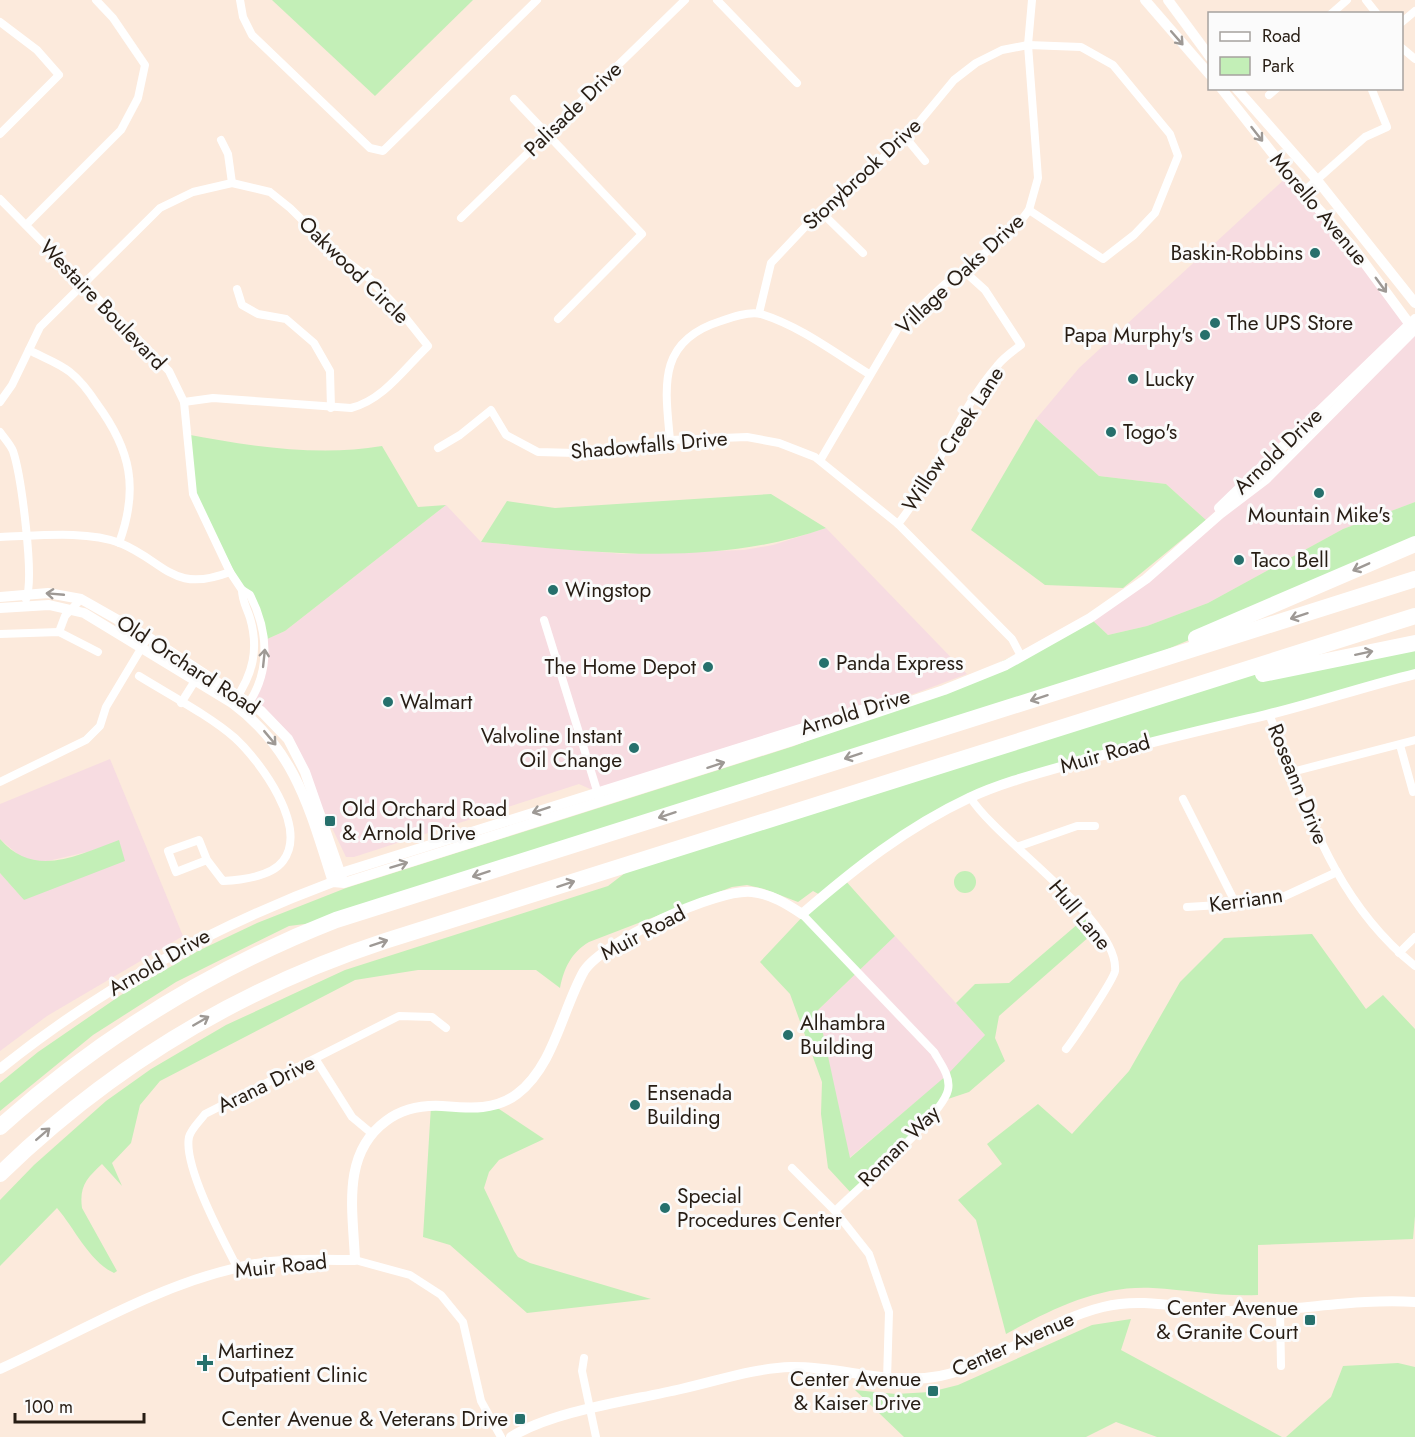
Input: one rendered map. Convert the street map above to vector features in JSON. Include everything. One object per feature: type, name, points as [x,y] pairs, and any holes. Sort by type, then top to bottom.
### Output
[{"type":"highway","points":[[1095,680],[1415,544]]},
{"type":"highway","points":[[0,1127],[68,1069],[140,1018],[209,978],[298,935],[374,908],[1415,579]]},
{"type":"highway","points":[[0,1174],[56,1123],[143,1057],[220,1011],[319,965],[385,941],[1415,616]]},
{"type":"highway","points":[[1183,689],[1415,643]]},
{"type":"street","points":[[26,225],[121,130],[138,98],[146,65],[113,18],[96,0]]},
{"type":"street","points":[[240,0],[243,17],[252,35],[370,148],[383,151],[537,0]]},
{"type":"street","name":"Palisade Drive","points":[[461,218],[685,0]]},
{"type":"street","points":[[717,0],[797,83]]},
{"type":"street","name":"Village Oaks Drive","points":[[821,459],[898,328],[944,285],[1012,231],[1029,210],[1038,178],[1028,45],[1032,0]]},
{"type":"street","points":[[1144,0],[1208,74]]},
{"type":"street","points":[[1168,0],[1208,56]]},
{"type":"street","points":[[1333,12],[1347,0]]},
{"type":"street","points":[[1366,0],[1375,12]]},
{"type":"street","points":[[1403,20],[1415,11]]},
{"type":"street","points":[[0,22],[37,50],[59,75],[0,134]]},
{"type":"street","name":"Stonybrook Drive","points":[[759,313],[771,263],[820,211],[906,138],[954,80],[976,63],[1002,50],[1028,45],[1081,47],[1113,65],[1170,134],[1178,156],[1155,213],[1134,235],[1103,259],[1029,210]]},
{"type":"street","points":[[1269,95],[1275,90]]},
{"type":"street","points":[[1303,192],[1365,137],[1387,127],[1372,90]]},
{"type":"street","name":"Morello Avenue","points":[[1232,91],[1317,180],[1415,303]]},
{"type":"street","name":"Morello Avenue","points":[[1232,91],[1303,192],[1352,246],[1413,326]]},
{"type":"street","points":[[514,99],[642,234],[558,319]]},
{"type":"street","points":[[906,138],[925,161]]},
{"type":"street","points":[[221,140],[228,154],[232,183]]},
{"type":"street","name":"Oakwood Circle","points":[[0,402],[12,385],[40,327],[160,208],[193,192],[232,183],[270,192],[290,208],[337,254],[383,293],[428,346],[387,388],[366,404],[351,408],[213,398],[184,402]]},
{"type":"street","name":"Westaire Boulevard","points":[[0,199],[169,371],[184,402],[193,494],[230,572],[242,590],[250,595],[255,605],[265,640],[264,664],[250,701],[243,711]]},
{"type":"street","points":[[820,211],[863,253]]},
{"type":"street","name":"Willow Creek Lane","points":[[898,524],[919,498],[976,395],[997,365],[1021,345],[985,290],[964,270]]},
{"type":"street","points":[[237,288],[242,305],[258,314],[286,319],[314,343],[330,371],[331,408]]},
{"type":"street","points":[[670,440],[665,390],[671,356],[683,341],[714,323],[759,313],[801,332],[869,374]]},
{"type":"street","name":"Arnold Drive","points":[[0,1069],[92,1001],[164,958],[261,909],[339,879],[598,797],[820,721],[916,693],[1020,653],[1129,592],[1181,550],[1220,514],[1252,491],[1413,326]]},
{"type":"street","points":[[29,350],[70,372],[115,428],[128,462],[131,492],[129,516],[119,543]]},
{"type":"street","name":"Shadowfalls Drive","points":[[438,448],[491,410],[506,435],[538,452],[576,453],[670,440],[747,437],[779,443],[821,459],[898,524],[1012,639],[1020,653]]},
{"type":"street","points":[[0,432],[12,448],[22,484],[28,594],[25,601],[14,607]]},
{"type":"street","points":[[0,537],[67,534],[119,543],[160,568],[184,579],[208,580],[230,572]]},
{"type":"street","name":"Westaire Boulevard","points":[[235,698],[249,678],[254,656],[252,627],[242,599],[242,590]]},
{"type":"street","name":"Old Orchard Road","points":[[0,597],[63,594],[81,599],[235,698],[250,701],[275,724],[296,753],[339,879]]},
{"type":"street","points":[[59,632],[70,609],[81,599]]},
{"type":"street","name":"Old Orchard Road","points":[[0,608],[49,605],[70,609],[145,642]]},
{"type":"street","points":[[544,620],[598,797]]},
{"type":"street","points":[[0,634],[59,632],[98,652]]},
{"type":"street","points":[[0,782],[86,740],[100,726],[106,707],[145,642]]},
{"type":"street","name":"Muir Road","points":[[0,1369],[171,1289],[237,1267],[301,1259],[355,1260],[353,1195],[356,1161],[370,1132],[398,1112],[431,1106],[484,1107],[515,1095],[536,1075],[584,971],[592,960],[615,943],[726,894],[753,892],[770,896],[802,914],[872,855],[932,817],[970,797],[1010,782],[1110,752],[1269,714],[1359,687],[1415,674]]},
{"type":"street","points":[[139,676],[233,736],[260,763],[287,816],[291,843],[284,861],[276,868],[245,879],[223,881],[207,860],[199,840],[168,851],[176,872],[207,860]]},
{"type":"street","points":[[182,703],[199,676]]},
{"type":"street","name":"Old Orchard Road","points":[[235,698],[243,711],[268,734],[291,766],[339,879]]},
{"type":"street","name":"Roseann Drive","points":[[1269,714],[1312,826],[1337,872],[1378,933],[1415,966]]},
{"type":"street","points":[[1293,772],[1415,740]]},
{"type":"street","points":[[1400,745],[1413,792]]},
{"type":"street","name":"Hull Lane","points":[[970,797],[1098,928],[1113,952],[1115,973],[1066,1049]]},
{"type":"street","points":[[1183,799],[1236,904]]},
{"type":"street","points":[[1017,847],[1077,826],[1095,826]]},
{"type":"street","name":"Kerriann","points":[[1187,907],[1236,904],[1285,896],[1337,872]]},
{"type":"street","name":"Roman Way","points":[[802,914],[934,1052],[948,1075],[949,1088],[945,1100],[918,1130],[835,1211]]},
{"type":"street","points":[[1399,953],[1415,937]]},
{"type":"street","name":"Arana Drive","points":[[237,1267],[211,1217],[188,1151],[190,1134],[205,1114],[316,1060],[399,1016],[432,1017],[446,1028]]},
{"type":"street","points":[[316,1060],[352,1117],[370,1132]]},
{"type":"street","points":[[792,1168],[835,1211],[869,1254],[889,1312],[887,1380]]},
{"type":"street","points":[[355,1260],[410,1275],[441,1294],[463,1322],[481,1401],[501,1437]]},
{"type":"street","name":"Center Avenue","points":[[511,1437],[544,1421],[789,1367],[812,1367],[887,1380],[940,1376],[973,1365],[1049,1327],[1103,1307],[1133,1302],[1230,1311],[1280,1310],[1387,1300],[1415,1302]]},
{"type":"street","points":[[1280,1310],[1281,1366]]},
{"type":"street","points":[[584,1358],[582,1371],[596,1437]]},
{"type":"shaded area","points":[[1289,175],[1409,323],[1206,520],[1166,484],[1099,476],[1036,419],[1079,368]]},
{"type":"shaded area","points":[[1415,332],[1415,502],[1343,529],[1208,603],[1147,626],[1108,635],[1090,618],[1252,491]]},
{"type":"shaded area","points":[[446,505],[481,542],[623,554],[744,550],[773,545],[826,528],[967,674],[916,693],[597,792],[579,784],[354,857],[346,857],[296,753],[250,701],[255,693],[265,640],[285,631]]},
{"type":"shaded area","points":[[110,759],[183,936],[47,1016],[0,1051],[0,873],[24,900],[87,852],[48,861],[22,858],[0,839],[0,804]]},
{"type":"shaded area","points":[[895,936],[985,1035],[948,1075],[849,1158],[818,1010]]},
{"type":"green space","points":[[272,0],[473,0],[375,96]]},
{"type":"green space","points":[[1036,419],[1099,476],[1166,484],[1206,520],[1123,588],[1045,585],[971,530]]},
{"type":"green space","points":[[185,434],[284,449],[333,450],[382,446],[418,507],[446,505],[285,631],[265,640],[261,622],[193,494]]},
{"type":"green space","points":[[771,494],[826,528],[783,540],[698,553],[612,553],[481,542],[507,501],[555,508]]},
{"type":"green space","points":[[1415,502],[1415,544],[1095,680],[336,920],[289,926],[176,982],[93,1035],[0,1111],[0,1083],[38,1052],[121,995],[198,951],[257,923],[346,888],[794,746],[944,690],[1090,618],[1108,635],[1147,626],[1208,603],[1343,529]]},
{"type":"green space","points":[[1415,643],[1415,674],[1359,687],[970,797],[844,879],[895,936],[818,1010],[850,1158],[947,1075],[985,1035],[956,1003],[975,984],[1009,983],[1086,917],[1098,929],[999,1016],[995,1038],[1005,1061],[969,1092],[945,1100],[852,1194],[828,1168],[821,1114],[822,1082],[790,994],[760,962],[822,896],[813,891],[798,902],[747,885],[732,887],[589,942],[577,951],[569,962],[560,988],[536,970],[418,970],[355,980],[160,1081],[140,1105],[131,1143],[112,1163],[122,1186],[102,1164],[85,1183],[81,1200],[82,1208],[117,1271],[114,1273],[97,1261],[57,1208],[0,1266],[0,1200],[34,1165],[106,1101],[151,1069],[226,1025],[345,970],[608,886],[642,860],[1183,689]]},
{"type":"green space","points":[[0,839],[13,851],[27,858],[42,861],[72,857],[119,840],[125,861],[24,900],[0,873]]},
{"type":"green space","points":[[965,871],[973,874],[976,882],[973,890],[965,893],[957,890],[954,882],[957,874]]},
{"type":"green space","points":[[1312,934],[1366,1009],[1383,995],[1415,1029],[1413,1239],[1258,1245],[1258,1295],[1153,1288],[1114,1290],[1076,1300],[1006,1334],[976,1220],[958,1200],[1002,1164],[987,1144],[1038,1104],[1072,1134],[1129,1071],[1180,982],[1224,938]]},
{"type":"green space","points":[[493,1105],[544,1139],[499,1160],[489,1172],[484,1188],[518,1257],[530,1263],[651,1299],[527,1313],[450,1245],[423,1237],[431,1106]]},
{"type":"green space","points":[[1131,1319],[1121,1350],[1282,1437],[1157,1437],[1116,1422],[1086,1437],[904,1437],[855,1390],[896,1394],[930,1392],[958,1385],[1092,1325]]},
{"type":"green space","points":[[1398,1363],[1415,1367],[1415,1437],[1286,1437],[1331,1397],[1343,1366]]},
{"type":"place","name":"Baskin-Robbins","points":[[1315,253]]},
{"type":"place","name":"The UPS Store","points":[[1215,323]]},
{"type":"place","name":"Papa Murphy's","points":[[1205,335]]},
{"type":"place","name":"Lucky","points":[[1133,379]]},
{"type":"place","name":"Togo's","points":[[1111,432]]},
{"type":"place","name":"Mountain Mike's","points":[[1319,493]]},
{"type":"place","name":"Taco Bell","points":[[1239,560]]},
{"type":"place","name":"Wingstop","points":[[553,590]]},
{"type":"place","name":"Panda Express","points":[[824,663]]},
{"type":"place","name":"The Home Depot","points":[[708,667]]},
{"type":"place","name":"Walmart","points":[[388,702]]},
{"type":"place","name":"Valvoline Instant Oil Change","points":[[634,748]]},
{"type":"place","name":"Old Orchard Road & Arnold Drive","points":[[330,821]]},
{"type":"place","name":"Alhambra Building","points":[[788,1035]]},
{"type":"place","name":"Ensenada Building","points":[[635,1105]]},
{"type":"place","name":"Special Procedures Center","points":[[665,1208]]},
{"type":"place","name":"Center Avenue & Granite Court","points":[[1310,1320]]},
{"type":"place","name":"Martinez Outpatient Clinic","points":[[205,1363]]},
{"type":"place","name":"Center Avenue & Kaiser Drive","points":[[933,1391]]},
{"type":"place","name":"Center Avenue & Veterans Drive","points":[[520,1419]]}]
